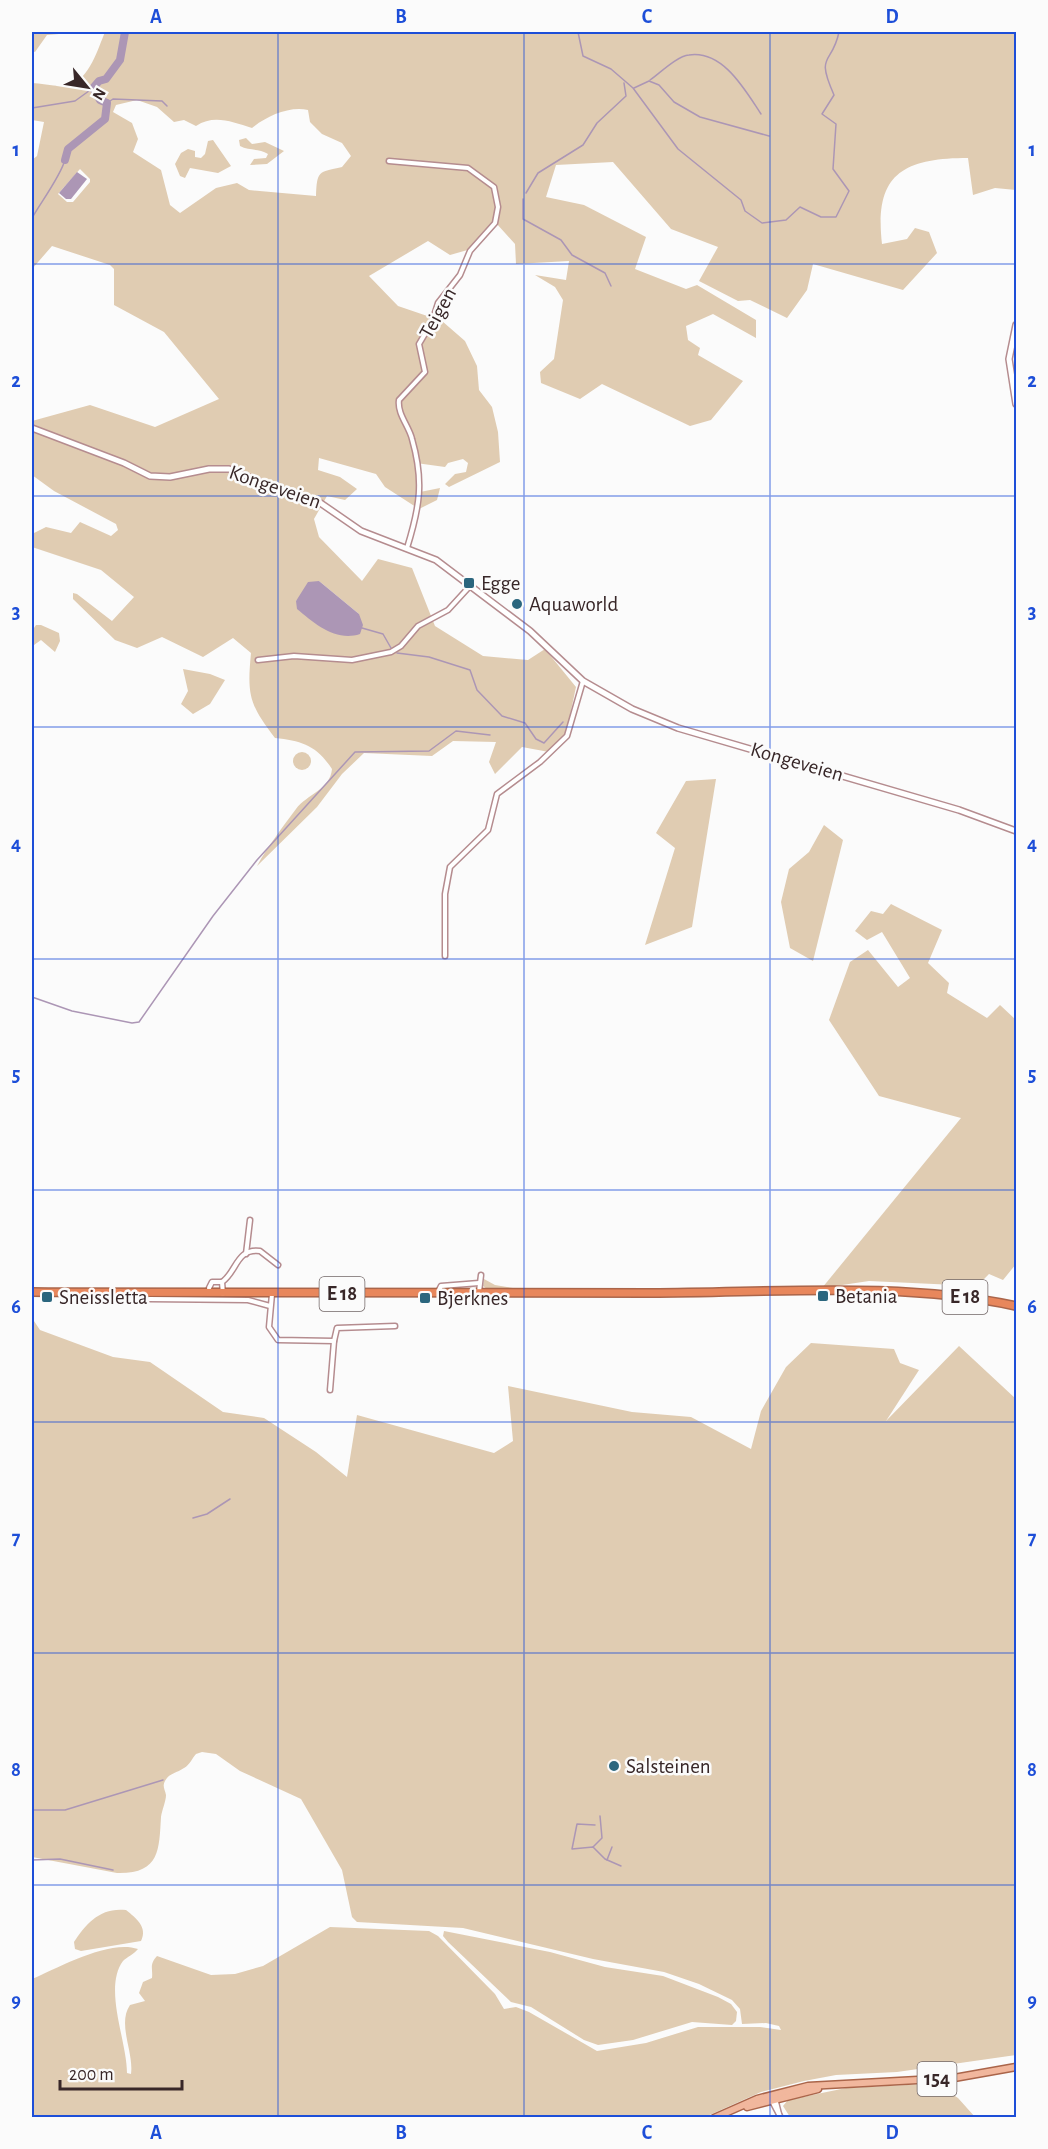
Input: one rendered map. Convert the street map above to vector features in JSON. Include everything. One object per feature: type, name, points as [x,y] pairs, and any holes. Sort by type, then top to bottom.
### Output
[{"type":"highway","name":"E 18","points":[[32,1292],[438,1294],[893,1291],[970,1297],[1017,1306]]},
{"type":"main road","points":[[1017,325],[1009,359],[1017,404]]},
{"type":"main road","name":"Kongeveien","points":[[32,428],[124,463],[150,476],[170,477],[219,468],[236,470],[278,489],[319,501],[361,531],[436,560],[530,631],[583,681],[641,713],[678,728],[947,807],[1017,831]]},
{"type":"main road","name":"154","points":[[714,2118],[808,2086],[954,2078],[1017,2067]]},
{"type":"main road","name":"154","points":[[721,2118],[773,2097],[857,2082]]},
{"type":"main road","points":[[778,2106],[788,2095]]},
{"type":"street","name":"Teigen","points":[[389,161],[471,169],[492,185],[497,199],[494,225],[468,254],[460,275],[441,298],[432,322],[420,340],[420,350],[426,367],[424,375],[401,395],[398,403],[416,450],[420,479],[418,507],[406,548]]},
{"type":"street","points":[[258,660],[294,656],[352,660],[388,653],[401,646],[418,626],[448,610],[470,586]]},
{"type":"street","points":[[445,956],[445,894],[450,867],[488,830],[496,794],[540,762],[567,736],[583,681]]},
{"type":"street","points":[[246,1254],[250,1220]]},
{"type":"street","points":[[208,1288],[214,1281],[222,1282],[232,1274],[238,1259],[246,1254],[260,1251],[278,1265]]},
{"type":"street","points":[[479,1293],[481,1275]]},
{"type":"street","points":[[222,1282],[223,1294]]},
{"type":"street","points":[[438,1294],[441,1286],[479,1283]]},
{"type":"street","points":[[272,1294],[269,1327],[278,1340],[334,1341]]},
{"type":"street","points":[[149,1299],[248,1300],[270,1306]]},
{"type":"street","points":[[330,1390],[336,1330],[340,1327],[395,1326]]},
{"type":"street","points":[[773,2097],[780,2116]]},
{"type":"street","points":[[773,2097],[780,2116]]},
{"type":"shaded area","points":[[32,32],[61,32],[47,35],[35,52],[32,51]]},
{"type":"shaded area","points":[[105,32],[1016,32],[1016,190],[995,188],[973,195],[968,158],[945,159],[910,167],[897,175],[888,186],[883,201],[881,220],[882,244],[907,239],[915,228],[929,232],[937,253],[903,290],[813,264],[807,290],[787,318],[750,300],[738,301],[699,281],[718,247],[671,229],[613,162],[556,165],[546,197],[584,205],[646,237],[635,269],[686,289],[697,285],[756,320],[756,338],[713,314],[686,326],[688,340],[700,348],[698,355],[743,381],[711,420],[690,426],[602,384],[580,399],[541,383],[540,372],[554,359],[563,300],[555,287],[535,275],[566,280],[569,261],[516,264],[515,244],[496,223],[471,249],[450,255],[428,241],[369,276],[398,306],[442,321],[465,341],[477,366],[479,390],[492,407],[498,432],[500,462],[449,487],[445,484],[455,474],[466,472],[468,463],[463,459],[448,463],[445,467],[416,463],[420,492],[440,488],[437,500],[419,509],[385,487],[376,474],[319,458],[318,470],[340,477],[357,489],[345,500],[327,496],[314,519],[319,537],[362,581],[378,559],[412,568],[435,626],[483,656],[528,660],[545,649],[576,687],[566,734],[549,752],[522,747],[495,774],[489,762],[496,742],[453,741],[432,756],[364,753],[342,774],[317,807],[257,866],[296,809],[323,787],[332,769],[314,749],[301,743],[275,738],[266,726],[255,707],[250,689],[251,653],[233,638],[203,657],[162,637],[137,648],[115,640],[73,599],[73,593],[112,621],[134,597],[101,570],[32,547],[32,534],[46,527],[71,533],[80,522],[111,536],[118,530],[116,524],[54,491],[32,475],[32,421],[90,405],[155,427],[219,399],[164,332],[114,305],[114,269],[110,265],[52,246],[32,269],[32,160],[37,156],[44,122],[32,120],[32,83],[60,86],[76,82],[88,70]],"holes":[[[137,100],[157,107],[174,122],[184,120],[196,126],[203,122],[216,120],[252,128],[278,113],[293,109],[308,110],[310,122],[322,134],[342,143],[351,156],[342,167],[320,174],[316,196],[249,190],[237,183],[216,188],[180,213],[170,205],[161,170],[133,152],[138,139],[132,123],[113,112],[116,105]],[[80,169],[90,179],[73,202],[67,202],[58,194]],[[319,581],[359,614],[296,601]]]},
{"type":"shaded area","points":[[246,138],[252,144],[265,142],[284,151],[267,164],[250,165],[254,159],[266,158],[268,154],[240,146],[239,140]]},
{"type":"shaded area","points":[[213,140],[231,166],[218,173],[190,168],[185,178],[180,176],[175,164],[181,153],[188,149],[195,151],[195,157],[201,158],[205,154],[208,141]]},
{"type":"shaded area","points":[[77,172],[87,179],[71,199],[66,199],[59,193]]},
{"type":"shaded area","points":[[319,581],[359,614],[363,625],[360,634],[343,636],[334,634],[297,609],[296,601],[308,582]]},
{"type":"shaded area","points":[[36,625],[59,633],[60,641],[55,652],[41,640],[34,645],[32,643],[32,631]]},
{"type":"shaded area","points":[[183,669],[210,674],[225,680],[210,704],[193,714],[181,704],[188,691]]},
{"type":"shaded area","points":[[302,752],[308,755],[311,761],[308,767],[302,770],[296,767],[293,761],[296,755]]},
{"type":"shaded area","points":[[716,779],[692,927],[645,945],[675,848],[656,833],[686,781]]},
{"type":"shaded area","points":[[824,825],[843,840],[813,961],[790,948],[781,902],[789,869],[809,852]]},
{"type":"shaded area","points":[[891,904],[942,930],[928,963],[949,983],[947,993],[987,1018],[1000,1005],[1016,1020],[1016,1264],[1003,1280],[989,1274],[977,1286],[869,1281],[822,1288],[961,1118],[879,1096],[829,1020],[850,962],[868,950],[898,987],[910,978],[882,932],[867,940],[855,931],[871,911],[883,914]]},
{"type":"shaded area","points":[[484,1279],[495,1285],[519,1289],[487,1289],[483,1286]]},
{"type":"shaded area","points":[[32,1318],[40,1330],[113,1357],[150,1362],[223,1412],[264,1418],[316,1452],[347,1477],[357,1415],[494,1453],[513,1441],[508,1386],[632,1412],[691,1417],[751,1449],[761,1411],[786,1367],[811,1343],[894,1349],[900,1363],[919,1370],[886,1421],[959,1346],[1016,1399],[1016,2055],[897,2072],[836,2075],[804,2081],[761,2092],[705,2117],[32,2117],[32,1979],[84,1956],[113,1948],[138,1949],[123,1961],[117,1972],[115,1985],[115,2000],[127,2073],[131,2074],[125,2029],[126,2013],[130,2005],[145,2001],[139,1993],[143,1982],[152,1978],[152,1964],[157,1956],[211,1975],[235,1974],[263,1966],[330,1927],[429,1931],[438,1936],[495,1994],[504,2009],[516,2007],[529,2012],[597,2051],[646,2043],[698,2027],[760,2027],[781,2030],[779,2026],[766,2023],[742,2024],[740,2009],[732,2000],[699,1984],[664,1972],[593,1959],[463,1928],[357,1922],[352,1917],[342,1870],[301,1799],[240,1771],[216,1754],[202,1752],[196,1754],[186,1767],[167,1778],[164,1785],[166,1797],[161,1817],[158,1849],[154,1858],[142,1869],[117,1873],[32,1857]]},
{"type":"shaded area","points":[[126,1910],[142,1927],[141,1941],[81,1951],[75,1949],[74,1942],[95,1918],[109,1911]]},
{"type":"shaded area","points":[[444,1931],[550,1952],[605,1967],[663,1976],[731,2004],[737,2012],[736,2021],[732,2025],[692,2022],[633,2040],[598,2045],[584,2040],[531,2007],[511,2002],[448,1942],[443,1936]]},
{"type":"shaded area","points":[[948,2083],[949,2092],[958,2098],[975,2117],[790,2117],[783,2106],[788,2100],[846,2088]]},
{"type":"waterway","points":[[65,160],[68,149],[105,119],[107,103],[100,100],[93,88],[99,81],[106,79],[120,60],[125,32]]},
{"type":"waterway","points":[[578,32],[583,56],[611,69],[633,88],[678,149],[741,200],[745,211],[762,223],[786,220],[800,207],[821,217],[836,217],[849,191],[833,169],[836,124],[822,114],[834,95],[825,65],[839,32]]},
{"type":"waterway","points":[[650,80],[679,58],[701,55],[723,65],[740,83],[761,114]]},
{"type":"waterway","points":[[634,88],[649,81],[659,85],[674,102],[700,117],[769,136]]},
{"type":"waterway","points":[[526,193],[538,173],[583,145],[597,123],[626,96],[624,83]]},
{"type":"waterway","points":[[32,108],[75,101],[93,88]]},
{"type":"waterway","points":[[107,103],[113,99],[162,101],[167,106]]},
{"type":"waterway","points":[[32,218],[55,182],[65,160]]},
{"type":"waterway","points":[[523,199],[523,219],[561,240],[572,255],[605,273],[611,286]]},
{"type":"waterway","points":[[362,628],[383,634],[391,648]]},
{"type":"waterway","points":[[397,653],[429,657],[470,670],[477,690],[502,716],[525,723],[536,739],[544,743],[563,722]]},
{"type":"waterway","points":[[32,997],[72,1011],[132,1023],[139,1022],[213,916],[257,860],[355,752],[429,751],[456,731],[490,735]]},
{"type":"waterway","points":[[193,1518],[207,1514],[230,1499]]},
{"type":"waterway","points":[[32,1810],[65,1810],[163,1780]]},
{"type":"waterway","points":[[593,1847],[602,1838],[600,1816]]},
{"type":"waterway","points":[[595,1825],[577,1824],[572,1849],[593,1847],[605,1859],[621,1866]]},
{"type":"waterway","points":[[607,1860],[612,1847]]},
{"type":"waterway","points":[[32,1860],[60,1859],[113,1870]]},
{"type":"place","name":"Egge","points":[[469,583]]},
{"type":"place","name":"Aquaworld","points":[[517,604]]},
{"type":"place","name":"Betania","points":[[823,1296]]},
{"type":"place","name":"Sneissletta","points":[[47,1297]]},
{"type":"place","name":"Bjerknes","points":[[425,1298]]},
{"type":"place","name":"Salsteinen","points":[[614,1766]]}]
